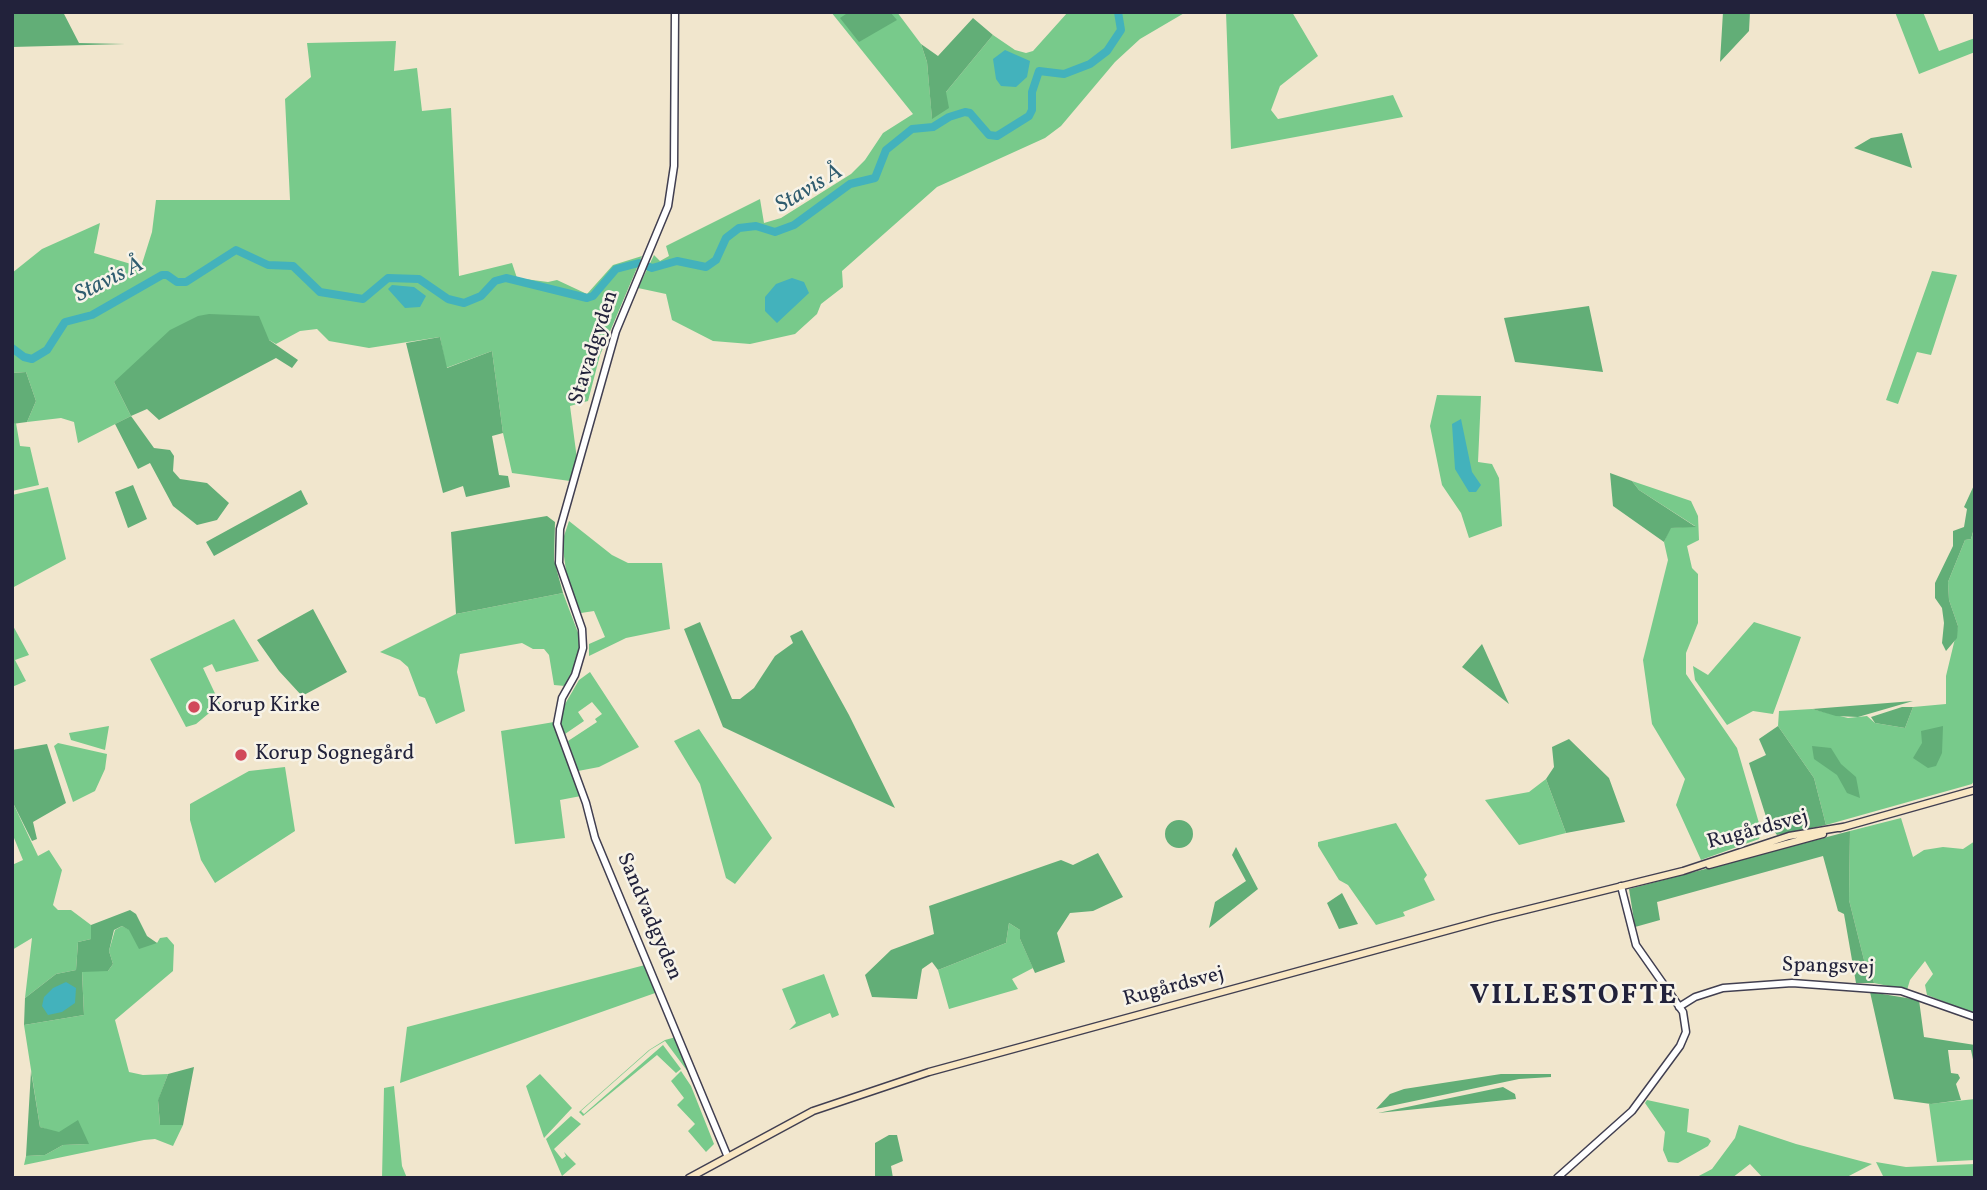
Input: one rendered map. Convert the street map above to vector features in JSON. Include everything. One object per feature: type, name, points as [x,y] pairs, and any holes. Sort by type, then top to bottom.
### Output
[{"type":"main road","name":"Rugårdsvej","points":[[1683,871],[1975,790]]},
{"type":"main road","name":"Rugårdsvej","points":[[690,1178],[727,1155],[813,1111],[929,1072],[1621,886],[1736,858],[1769,846]]},
{"type":"street","name":"Stavadgyden","points":[[566,690],[581,660],[583,639],[559,563],[560,529],[602,372],[640,272],[663,222],[673,185],[675,12]]},
{"type":"street","name":"Sandvadgyden","points":[[566,690],[558,709],[557,724],[586,803],[595,838],[727,1155]]},
{"type":"street","points":[[1556,1178],[1580,1154],[1624,1119],[1680,1046],[1687,1025],[1679,1007],[1636,945],[1621,886]]},
{"type":"street","name":"Spangsvej","points":[[1679,1007],[1695,996],[1723,988],[1792,983],[1901,991],[1975,1017]]},
{"type":"green space","points":[[12,12],[63,12],[79,43],[125,44],[12,47]]},
{"type":"green space","points":[[831,12],[897,12],[921,44],[927,62],[932,118],[946,92],[993,35],[1015,50],[1026,53],[1033,51],[1068,12],[1186,12],[1140,39],[1115,62],[1061,126],[1045,138],[937,187],[842,271],[843,287],[821,304],[817,314],[795,334],[750,344],[713,341],[672,320],[666,294],[638,288],[654,255],[660,261],[669,256],[666,246],[760,199],[764,223],[781,218],[851,174],[865,160],[883,133],[913,114]]},
{"type":"green space","points":[[849,12],[890,12],[897,20],[859,42],[840,18]]},
{"type":"green space","points":[[1226,12],[1292,12],[1318,56],[1280,86],[1271,110],[1278,119],[1393,95],[1403,117],[1231,149]]},
{"type":"green space","points":[[1723,12],[1750,12],[1749,31],[1720,62]]},
{"type":"green space","points":[[1895,12],[1923,12],[1939,51],[1975,38],[1975,52],[1919,74]]},
{"type":"green space","points":[[973,18],[993,35],[946,92],[949,108],[932,119],[927,62],[921,44],[938,56]]},
{"type":"green space","points":[[396,41],[394,71],[417,68],[422,111],[451,108],[459,276],[512,263],[517,278],[548,282],[557,280],[587,294],[613,265],[642,256],[600,355],[588,401],[570,406],[577,459],[570,481],[512,473],[503,433],[492,351],[446,368],[440,337],[369,348],[329,341],[317,329],[300,331],[276,344],[269,340],[114,382],[131,416],[78,443],[74,422],[61,418],[27,422],[36,401],[26,372],[12,373],[12,273],[42,249],[100,223],[94,253],[141,267],[152,232],[156,200],[290,200],[285,99],[311,77],[307,43]]},
{"type":"green space","points":[[1902,133],[1912,168],[1854,148],[1871,138]]},
{"type":"green space","points":[[1932,271],[1957,275],[1931,355],[1917,352],[1898,404],[1886,400]]},
{"type":"green space","points":[[1589,306],[1603,372],[1515,362],[1504,318]]},
{"type":"green space","points":[[198,316],[259,316],[269,340],[298,360],[292,368],[276,358],[159,420],[147,409],[131,416],[114,382],[170,330]]},
{"type":"green space","points":[[440,337],[447,368],[492,351],[503,433],[492,436],[499,475],[508,476],[510,487],[466,497],[463,486],[443,493],[406,343]]},
{"type":"green space","points":[[26,372],[36,401],[27,422],[12,424],[12,373]]},
{"type":"green space","points":[[1437,395],[1481,396],[1478,462],[1492,464],[1499,478],[1502,526],[1469,538],[1461,513],[1442,485],[1430,426]]},
{"type":"green space","points":[[131,416],[154,448],[170,450],[174,456],[173,471],[180,479],[207,483],[229,503],[217,520],[197,525],[173,506],[150,463],[138,469],[115,424]]},
{"type":"green space","points":[[16,423],[20,446],[30,447],[39,485],[12,491],[12,424]]},
{"type":"green space","points":[[1610,473],[1632,481],[1639,490],[1696,527],[1671,528],[1664,542],[1613,506]]},
{"type":"green space","points":[[1632,481],[1691,501],[1698,516],[1699,540],[1687,546],[1692,568],[1698,574],[1698,623],[1686,653],[1686,674],[1737,748],[1761,830],[1759,839],[1701,860],[1676,805],[1685,779],[1652,724],[1643,660],[1668,560],[1664,542],[1670,528],[1695,526],[1639,490]]},
{"type":"green space","points":[[1975,483],[1975,525],[1971,539],[1965,540],[1948,582],[1949,600],[1958,626],[1957,638],[1946,651],[1942,643],[1942,608],[1935,598],[1935,583],[1953,546],[1953,531],[1964,527],[1967,509],[1964,507]]},
{"type":"green space","points":[[133,485],[147,519],[128,528],[115,492]]},
{"type":"green space","points":[[48,487],[66,559],[12,588],[12,495]]},
{"type":"green space","points":[[301,490],[308,504],[214,556],[206,542]]},
{"type":"green space","points":[[547,516],[555,522],[554,560],[563,593],[456,614],[451,532]]},
{"type":"green space","points":[[569,521],[612,555],[628,563],[662,563],[670,629],[626,638],[589,656],[589,644],[605,637],[594,611],[581,613],[567,578],[562,542]]},
{"type":"green space","points":[[1975,525],[1975,779],[1972,784],[1826,825],[1814,778],[1778,726],[1779,711],[1812,709],[1848,718],[1867,716],[1875,723],[1905,728],[1913,707],[1946,704],[1946,676],[1958,626],[1949,600],[1948,582],[1965,540],[1971,539]]},
{"type":"green space","points":[[563,593],[580,638],[580,654],[565,686],[554,685],[549,655],[544,649],[533,649],[522,643],[460,654],[457,672],[465,711],[436,724],[425,698],[419,696],[408,667],[400,660],[380,652],[456,614]]},
{"type":"green space","points":[[313,609],[347,672],[302,696],[279,671],[257,640]]},
{"type":"green space","points":[[234,619],[259,661],[216,672],[212,664],[203,668],[220,704],[196,724],[186,727],[150,659]]},
{"type":"green space","points":[[700,622],[732,699],[740,699],[754,688],[775,656],[793,643],[790,636],[802,630],[849,715],[895,808],[723,727],[684,629]]},
{"type":"green space","points":[[1754,622],[1801,637],[1773,714],[1753,711],[1727,725],[1695,680],[1693,666],[1708,675]]},
{"type":"green space","points":[[12,624],[29,655],[15,660],[26,681],[12,687]]},
{"type":"green space","points":[[1482,644],[1509,704],[1462,667]]},
{"type":"green space","points":[[590,672],[639,747],[599,767],[578,771],[568,741],[597,722],[595,719],[602,714],[592,702],[578,712],[584,721],[565,734],[561,724],[561,711],[579,680]]},
{"type":"green space","points":[[1913,701],[1858,717],[1836,716],[1812,709]]},
{"type":"green space","points":[[1902,707],[1913,707],[1905,728],[1875,723],[1871,717]]},
{"type":"green space","points":[[554,722],[581,796],[560,800],[565,838],[515,844],[501,731]]},
{"type":"green space","points":[[109,726],[105,750],[71,740],[69,733]]},
{"type":"green space","points":[[1778,726],[1814,778],[1826,825],[1777,835],[1768,823],[1749,763],[1766,755],[1759,739]]},
{"type":"green space","points":[[1943,726],[1942,753],[1936,766],[1928,768],[1913,758],[1922,743],[1921,731]]},
{"type":"green space","points":[[699,729],[772,838],[735,884],[726,878],[700,784],[674,741]]},
{"type":"green space","points":[[1569,739],[1609,778],[1625,822],[1566,833],[1546,779],[1554,767],[1552,747]]},
{"type":"green space","points":[[58,743],[107,754],[105,769],[95,791],[73,802],[54,746]]},
{"type":"green space","points":[[47,744],[66,803],[33,822],[37,839],[32,841],[12,801],[12,750]]},
{"type":"green space","points":[[1812,746],[1831,748],[1841,764],[1856,777],[1860,798],[1847,793],[1837,775],[1814,759]]},
{"type":"green space","points":[[285,767],[295,831],[215,883],[201,860],[190,820],[190,804],[249,771]]},
{"type":"green space","points":[[1546,779],[1566,833],[1519,845],[1485,800],[1529,792]]},
{"type":"green space","points":[[12,801],[38,856],[49,850],[62,870],[53,905],[58,910],[71,910],[91,925],[91,939],[78,942],[76,970],[56,974],[25,998],[32,938],[12,950],[12,865],[23,860],[12,833]]},
{"type":"green space","points":[[1901,818],[1913,857],[1924,850],[1943,847],[1963,849],[1975,841],[1975,1014],[1927,995],[1925,985],[1933,974],[1925,961],[1910,980],[1907,990],[1874,983],[1872,974],[1866,968],[1849,900],[1850,831]]},
{"type":"green space","points":[[1179,820],[1189,824],[1193,834],[1189,844],[1179,848],[1169,844],[1165,834],[1169,824]]},
{"type":"green space","points":[[1396,823],[1427,875],[1424,879],[1435,900],[1403,912],[1405,916],[1376,925],[1348,885],[1339,880],[1318,842]]},
{"type":"green space","points":[[1850,831],[1849,900],[1866,968],[1872,974],[1874,983],[1856,983],[1844,914],[1838,911],[1823,856],[1657,902],[1660,920],[1635,927],[1629,889]]},
{"type":"green space","points":[[1236,847],[1258,889],[1209,928],[1215,902],[1246,881],[1232,855]]},
{"type":"green space","points":[[1098,853],[1123,897],[1093,911],[1070,913],[1057,933],[1065,962],[1035,973],[1020,939],[1020,930],[1009,923],[1006,943],[938,970],[932,962],[922,969],[917,999],[872,997],[865,975],[891,950],[934,934],[929,906],[1061,860],[1073,865]]},
{"type":"green space","points":[[1342,893],[1358,924],[1339,929],[1327,903]]},
{"type":"green space","points":[[130,910],[136,914],[147,936],[157,943],[139,949],[129,930],[122,926],[114,930],[109,951],[113,964],[108,971],[82,972],[84,1015],[24,1025],[25,998],[56,974],[76,970],[78,942],[91,939],[91,925]]},
{"type":"green space","points":[[1009,923],[1020,930],[1020,939],[1033,968],[1012,979],[1018,989],[949,1009],[938,970],[1006,943]]},
{"type":"green space","points":[[122,926],[157,943],[160,938],[167,937],[174,945],[173,971],[115,1020],[129,1072],[143,1075],[168,1074],[158,1101],[160,1125],[183,1125],[173,1146],[155,1139],[144,1140],[24,1165],[26,1156],[45,1155],[63,1145],[88,1144],[40,1127],[24,1025],[84,1015],[82,971],[108,971],[113,964],[109,951],[115,930]]},
{"type":"green space","points":[[645,965],[658,992],[400,1083],[407,1027]]},
{"type":"green space","points":[[824,974],[839,1015],[832,1018],[830,1013],[789,1030],[796,1023],[782,989]]},
{"type":"green space","points":[[1870,992],[1919,1000],[1924,1037],[1975,1045],[1975,1069],[1971,1050],[1948,1050],[1951,1073],[1958,1074],[1960,1078],[1956,1084],[1961,1100],[1931,1104],[1894,1099]]},
{"type":"green space","points":[[676,1037],[694,1080],[665,1041],[650,1050],[581,1111],[584,1114],[663,1045],[681,1069],[676,1073],[657,1055],[583,1116],[579,1112],[649,1050],[665,1040]]},
{"type":"green space","points":[[194,1067],[183,1125],[160,1125],[158,1100],[168,1074]]},
{"type":"green space","points":[[31,1071],[40,1127],[59,1132],[78,1120],[89,1144],[63,1145],[45,1155],[26,1156]]},
{"type":"green space","points":[[681,1071],[691,1086],[714,1144],[706,1152],[688,1131],[695,1124],[677,1105],[684,1098],[671,1081]]},
{"type":"green space","points":[[540,1074],[572,1108],[544,1138],[526,1086]]},
{"type":"green space","points":[[1501,1074],[1551,1074],[1551,1077],[1519,1079],[1376,1109],[1390,1094],[1404,1089]]},
{"type":"green space","points":[[394,1086],[402,1166],[407,1178],[382,1178],[384,1088]]},
{"type":"green space","points":[[1503,1087],[1515,1094],[1516,1099],[1378,1113]]},
{"type":"green space","points":[[1975,1099],[1975,1160],[1937,1162],[1929,1104]]},
{"type":"green space","points":[[1647,1100],[1689,1109],[1687,1132],[1708,1138],[1711,1141],[1708,1146],[1678,1163],[1668,1162],[1663,1150],[1665,1132],[1645,1103]]},
{"type":"green space","points":[[571,1116],[581,1124],[554,1149],[562,1159],[566,1156],[564,1152],[576,1164],[562,1176],[546,1139]]},
{"type":"green space","points":[[1739,1125],[1796,1144],[1872,1164],[1845,1178],[1763,1178],[1750,1164],[1732,1178],[1695,1178],[1712,1169],[1735,1138]]},
{"type":"green space","points":[[889,1135],[897,1135],[903,1161],[891,1166],[893,1178],[875,1178],[875,1143]]},
{"type":"green space","points":[[1876,1162],[1906,1167],[1975,1164],[1975,1178],[1884,1178]]},
{"type":"water","points":[[1005,50],[1030,61],[1027,77],[1016,87],[1001,86],[996,79],[993,59]]},
{"type":"water","points":[[792,278],[804,282],[809,293],[777,323],[765,311],[765,297],[776,284]]},
{"type":"water","points":[[392,285],[414,287],[426,296],[420,307],[405,308],[388,289]]},
{"type":"water","points":[[1461,419],[1472,472],[1481,485],[1476,492],[1469,492],[1455,469],[1452,424]]},
{"type":"water","points":[[66,982],[76,988],[75,1003],[62,1012],[48,1015],[42,1006],[44,997],[53,988]]},
{"type":"waterway","name":"Stavis Å","points":[[12,348],[24,357],[32,359],[47,350],[65,322],[92,315],[162,275],[167,275],[177,282],[186,282],[236,250],[268,265],[293,266],[320,292],[363,299],[388,278],[419,279],[448,299],[464,303],[481,296],[495,281],[506,278],[587,298],[593,296],[616,269],[639,263],[652,268],[677,261],[706,267],[716,260],[726,238],[739,228],[756,226],[775,232],[794,225],[850,184],[875,178],[886,150],[912,129],[933,127],[949,117],[965,112],[970,113],[989,135],[997,136],[1029,116],[1032,110],[1032,92],[1039,71],[1064,74],[1090,64],[1107,51],[1121,30],[1118,12]]},
{"type":"place","name":"Korup Kirke","points":[[194,707]]},
{"type":"place","name":"Korup Sognegård","points":[[241,755]]},
{"type":"district","name":"VILLESTOFTE","points":[[1574,998]]}]
